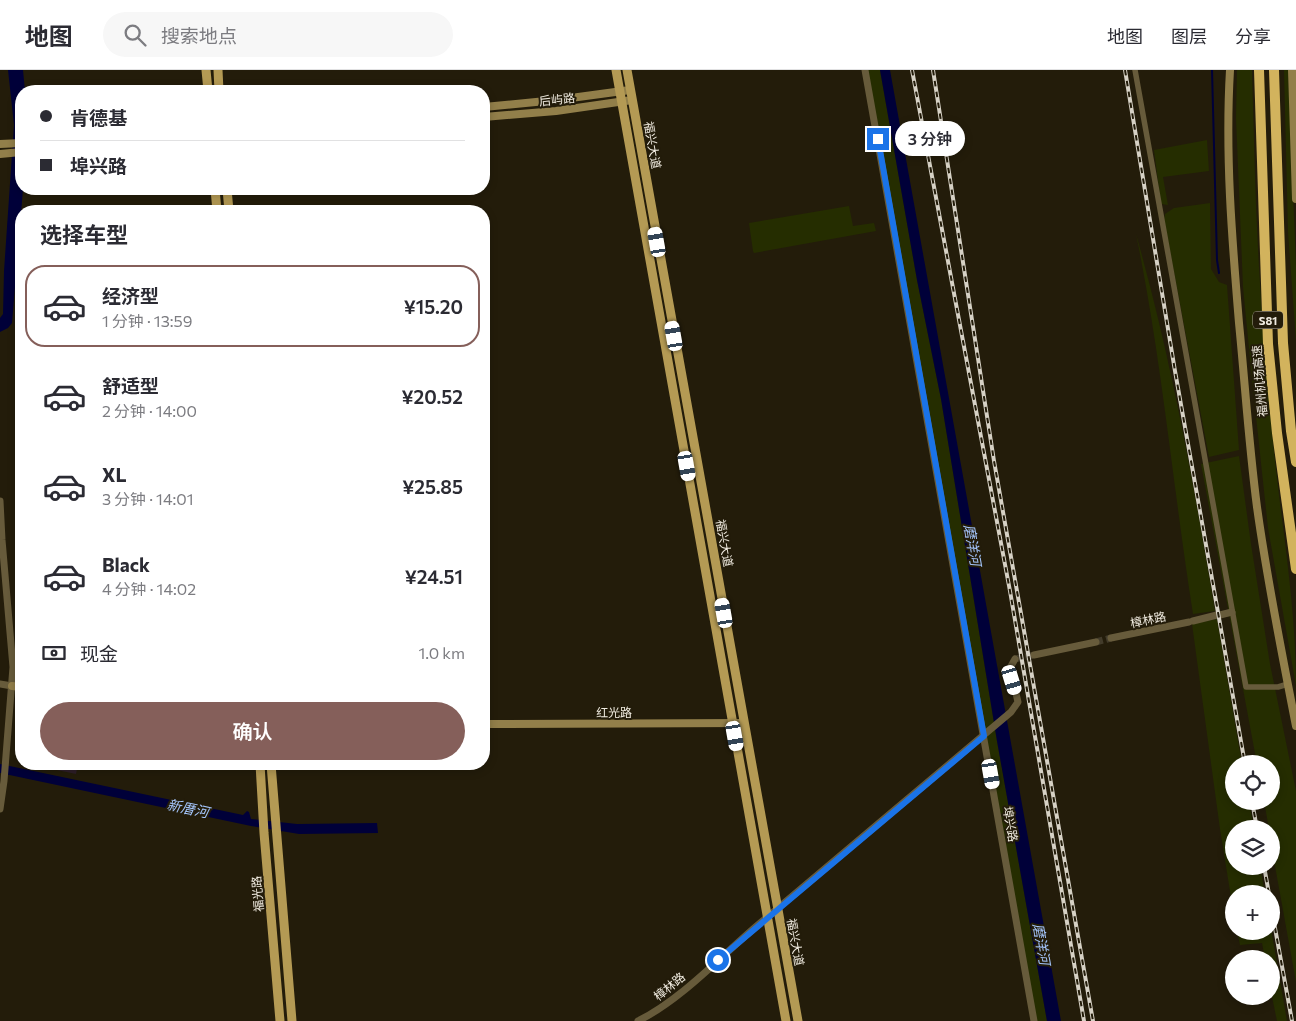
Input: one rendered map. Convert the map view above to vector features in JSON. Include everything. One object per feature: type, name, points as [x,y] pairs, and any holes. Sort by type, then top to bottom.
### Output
[{"type":"highway","name":"福州机场高速","points":[[1259,70],[1268,344],[1277,432],[1296,569]]},
{"type":"highway","name":"S81","points":[[1274,70],[1283,343],[1291,431],[1296,462]]},
{"type":"main road","points":[[206,70],[207,85]]},
{"type":"main road","points":[[218,70],[219,85]]},
{"type":"main road","name":"福兴大道","points":[[616,70],[786,1021]]},
{"type":"main road","name":"福兴大道","points":[[627,70],[798,1021]]},
{"type":"main road","points":[[1230,70],[1228,105],[1229,174],[1233,258],[1249,429],[1257,508],[1296,726]]},
{"type":"main road","points":[[1292,70],[1296,199]]},
{"type":"main road","name":"后屿路","points":[[490,106],[550,101],[630,90]]},
{"type":"main road","name":"后屿路","points":[[490,116],[556,111],[632,100]]},
{"type":"main road","points":[[0,144],[15,144]]},
{"type":"main road","points":[[0,154],[15,152]]},
{"type":"main road","name":"红光路","points":[[490,724],[743,723]]},
{"type":"main road","points":[[257,770],[261,787]]},
{"type":"main road","name":"福光路","points":[[260,770],[280,1021]]},
{"type":"main road","name":"福光路","points":[[272,770],[292,1021]]},
{"type":"main road","points":[[272,776],[274,770]]},
{"type":"street","name":"埠兴路","points":[[865,70],[1034,1021]]},
{"type":"street","points":[[1135,70],[1246,687],[1278,687],[1288,684]]},
{"type":"street","points":[[0,501],[13,667],[6,761],[0,809]]},
{"type":"street","name":"樟林路","points":[[1111,638],[1232,612]]},
{"type":"street","points":[[1034,655],[1096,642]]},
{"type":"street","name":"樟林路","points":[[638,1021],[652,1014],[678,995],[1011,712],[1018,702],[1010,668],[1015,659]]},
{"type":"street","points":[[0,684],[12,686]]},
{"type":"shaded area","points":[[57,770],[77,770],[76,774]]},
{"type":"green space","points":[[866,70],[880,70],[917,280],[941,399],[997,741],[1047,1021],[1036,1021]]},
{"type":"green space","points":[[1237,70],[1252,70],[1256,218],[1262,310],[1273,441],[1294,624],[1296,686],[1268,528],[1243,287],[1236,118]]},
{"type":"green space","points":[[1284,70],[1288,70],[1296,265],[1296,341],[1288,232]]},
{"type":"green space","points":[[1207,140],[1209,171],[1163,177],[1168,205],[1161,204],[1154,150]]},
{"type":"green space","points":[[1210,203],[1211,269],[1219,282],[1227,285],[1239,450],[1209,457],[1164,219],[1165,214],[1174,208]]},
{"type":"green space","points":[[849,206],[853,226],[874,223],[876,231],[754,253],[753,251],[749,223]]},
{"type":"green space","points":[[1136,234],[1149,281],[1181,421],[1215,611],[1193,614],[1153,329]]},
{"type":"green space","points":[[1239,456],[1270,664],[1296,791],[1296,982],[1280,885],[1277,875],[1280,875],[1280,820],[1267,820],[1266,810],[1280,810],[1280,755],[1255,755],[1201,464]]},
{"type":"green space","points":[[1217,619],[1240,755],[1225,755],[1225,810],[1251,810],[1252,820],[1225,820],[1225,860],[1220,829],[1192,624]]},
{"type":"green space","points":[[1227,875],[1262,875],[1263,885],[1229,885]]},
{"type":"green space","points":[[1239,940],[1273,940],[1275,950],[1263,950],[1262,943],[1240,945]]},
{"type":"green space","points":[[1280,981],[1287,1021],[1277,1021],[1274,1005],[1280,1005]]},
{"type":"water","points":[[8,70],[23,70],[24,85],[15,85],[15,195],[23,195],[22,205],[15,205],[15,286],[12,323],[8,328],[0,332],[0,318],[3,314],[4,271],[14,125]]},
{"type":"water","name":"磨洋河","points":[[880,70],[890,70],[1061,1021],[1047,1021],[997,741],[941,399],[917,280]]},
{"type":"water","name":"新厝河","points":[[0,764],[15,767],[15,770],[29,770],[243,815],[247,811],[251,819],[297,824],[377,823],[378,833],[299,834],[251,826],[0,773]]},
{"type":"waterway","points":[[1212,70],[1217,260],[1219,273]]},
{"type":"tunnel","points":[[1096,642],[1111,638]]},
{"type":"tunnel","points":[[1015,659],[1034,655]]},
{"type":"railway","points":[[912,70],[1010,591],[1084,1021]]},
{"type":"railway","points":[[933,70],[994,461],[1093,1021]]},
{"type":"railway","points":[[1125,70],[1175,371],[1243,755]]},
{"type":"railway","points":[[1254,810],[1255,820]]},
{"type":"railway","points":[[1266,875],[1267,885]]},
{"type":"railway","points":[[1277,940],[1292,1021]]},
{"type":"route","points":[[718,960],[984,736],[878,139]]}]
